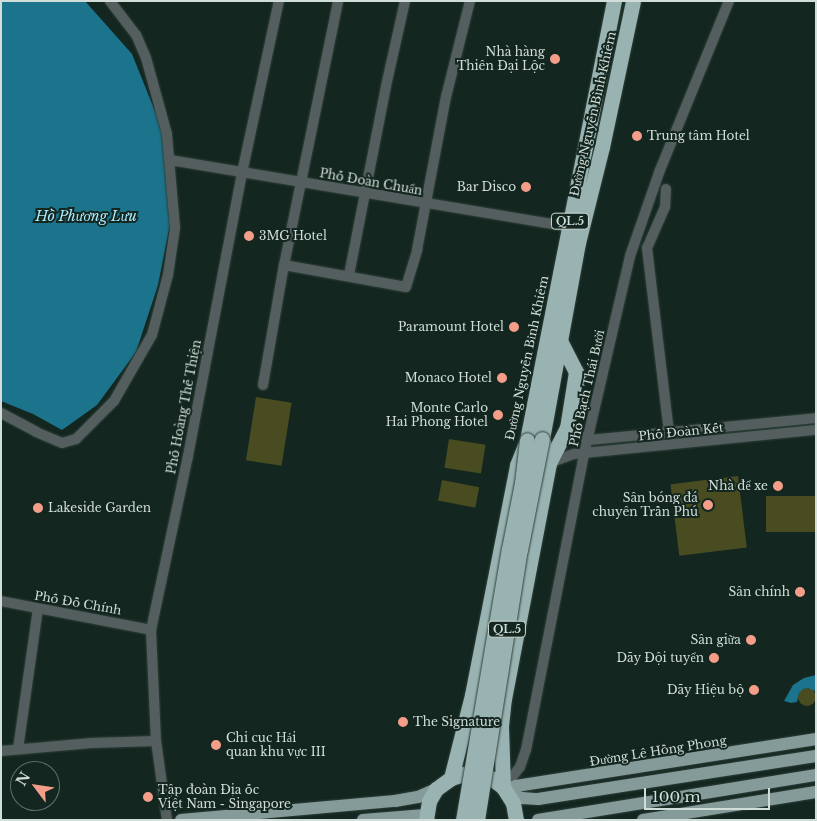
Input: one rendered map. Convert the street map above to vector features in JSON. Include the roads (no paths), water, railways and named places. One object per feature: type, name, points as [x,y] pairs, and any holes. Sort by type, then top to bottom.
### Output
[{"type":"highway","name":"Đường Nguyễn Bỉnh Khiêm","points":[[451,778],[472,695],[517,465],[535,439],[569,227],[614,1]]},
{"type":"highway","name":"Đường Nguyễn Bình Khiêm","points":[[535,439],[560,340],[578,243],[602,147],[633,1]]},
{"type":"highway","points":[[549,463],[567,428],[576,372],[560,340]]},
{"type":"highway","name":"Đường Nguyễn Bỉnh Khiêm","points":[[516,820],[513,803],[505,790],[501,726],[504,699],[549,463],[535,439]]},
{"type":"highway","name":"QL.5","points":[[463,820],[508,549],[522,484],[535,439]]},
{"type":"highway","name":"QL.5","points":[[478,820],[520,550],[535,439]]},
{"type":"highway","points":[[472,695],[477,707],[489,714],[498,711],[504,699]]},
{"type":"highway","points":[[426,817],[429,801],[436,789],[451,778],[464,774],[478,774],[491,778],[505,790]]},
{"type":"main road","name":"Đường Lê Hồng Phong","points":[[505,790],[516,786],[816,740]]},
{"type":"main road","points":[[505,790],[522,798],[538,799],[816,756]]},
{"type":"main road","points":[[688,760],[688,776]]},
{"type":"main road","points":[[538,820],[816,776]]},
{"type":"main road","points":[[181,820],[395,802],[418,797],[436,789]]},
{"type":"main road","points":[[643,820],[816,792]]},
{"type":"main road","points":[[688,795],[689,812]]},
{"type":"main road","points":[[363,820],[426,817]]},
{"type":"street","points":[[1,413],[36,432],[62,443],[76,439],[114,401],[152,336],[168,275],[175,228],[167,134],[146,58],[136,35],[110,1]]},
{"type":"street","name":"Phố Hoàng Thế Thiện","points":[[167,820],[156,741],[151,630],[188,456],[242,172],[278,1]]},
{"type":"street","points":[[263,385],[300,182],[338,1]]},
{"type":"street","points":[[349,275],[367,194],[386,86],[405,1]]},
{"type":"street","points":[[284,265],[349,275],[406,287],[417,250],[446,97],[470,1]]},
{"type":"street","name":"Phố Bạch Thái Bưởi","points":[[505,790],[520,767],[526,750],[584,454],[589,440],[630,256],[660,170],[729,1]]},
{"type":"street","name":"Phố Đoàn Chuẩn","points":[[170,160],[569,227]]},
{"type":"street","points":[[666,189],[665,206],[647,248],[669,432]]},
{"type":"street","name":"Phố Đoàn Kết","points":[[589,440],[816,418]]},
{"type":"street","points":[[567,428],[589,440]]},
{"type":"street","name":"Phố Đoàn Kết","points":[[549,463],[574,454],[816,430]]},
{"type":"street","name":"Phố Đỗ Chính","points":[[1,601],[38,609],[87,616],[151,630]]},
{"type":"street","points":[[18,750],[38,609]]},
{"type":"street","points":[[1,751],[156,741]]},
{"type":"water","name":"Hồ Phương Lưu","points":[[1,1],[85,1],[132,54],[163,131],[170,224],[158,285],[136,352],[97,405],[62,430],[33,414],[1,401]]},
{"type":"water","points":[[816,675],[816,689],[814,691],[808,688],[803,689],[799,693],[797,702],[784,701],[793,685],[804,678]]},
{"type":"place","name":"Nhà hàng Thiên Đại Lộc","points":[[555,59]]},
{"type":"place","name":"Trung tâm Hotel","points":[[637,136]]},
{"type":"place","name":"Bar Disco","points":[[526,187]]},
{"type":"place","name":"3MG Hotel","points":[[249,236]]},
{"type":"place","name":"Paramount Hotel","points":[[514,327]]},
{"type":"place","name":"Monaco Hotel","points":[[502,378]]},
{"type":"place","name":"Monte Carlo Hai Phong Hotel","points":[[498,415]]},
{"type":"place","name":"Nhà để xe","points":[[778,486]]},
{"type":"place","name":"Sân bóng đá chuyên Trần Phú","points":[[708,505]]},
{"type":"place","name":"Lakeside Garden","points":[[38,508]]},
{"type":"place","name":"Sân chính","points":[[800,592]]},
{"type":"place","name":"Sân giữa","points":[[751,640]]},
{"type":"place","name":"Dãy Đội tuyển","points":[[714,658]]},
{"type":"place","name":"Dãy Hiệu bộ","points":[[754,690]]},
{"type":"place","name":"The Signature","points":[[403,722]]},
{"type":"place","name":"Chi cục Hải quan khu vực III","points":[[216,745]]},
{"type":"place","name":"Tập đoàn Địa ốc Việt Nam - Singapore","points":[[148,797]]}]
